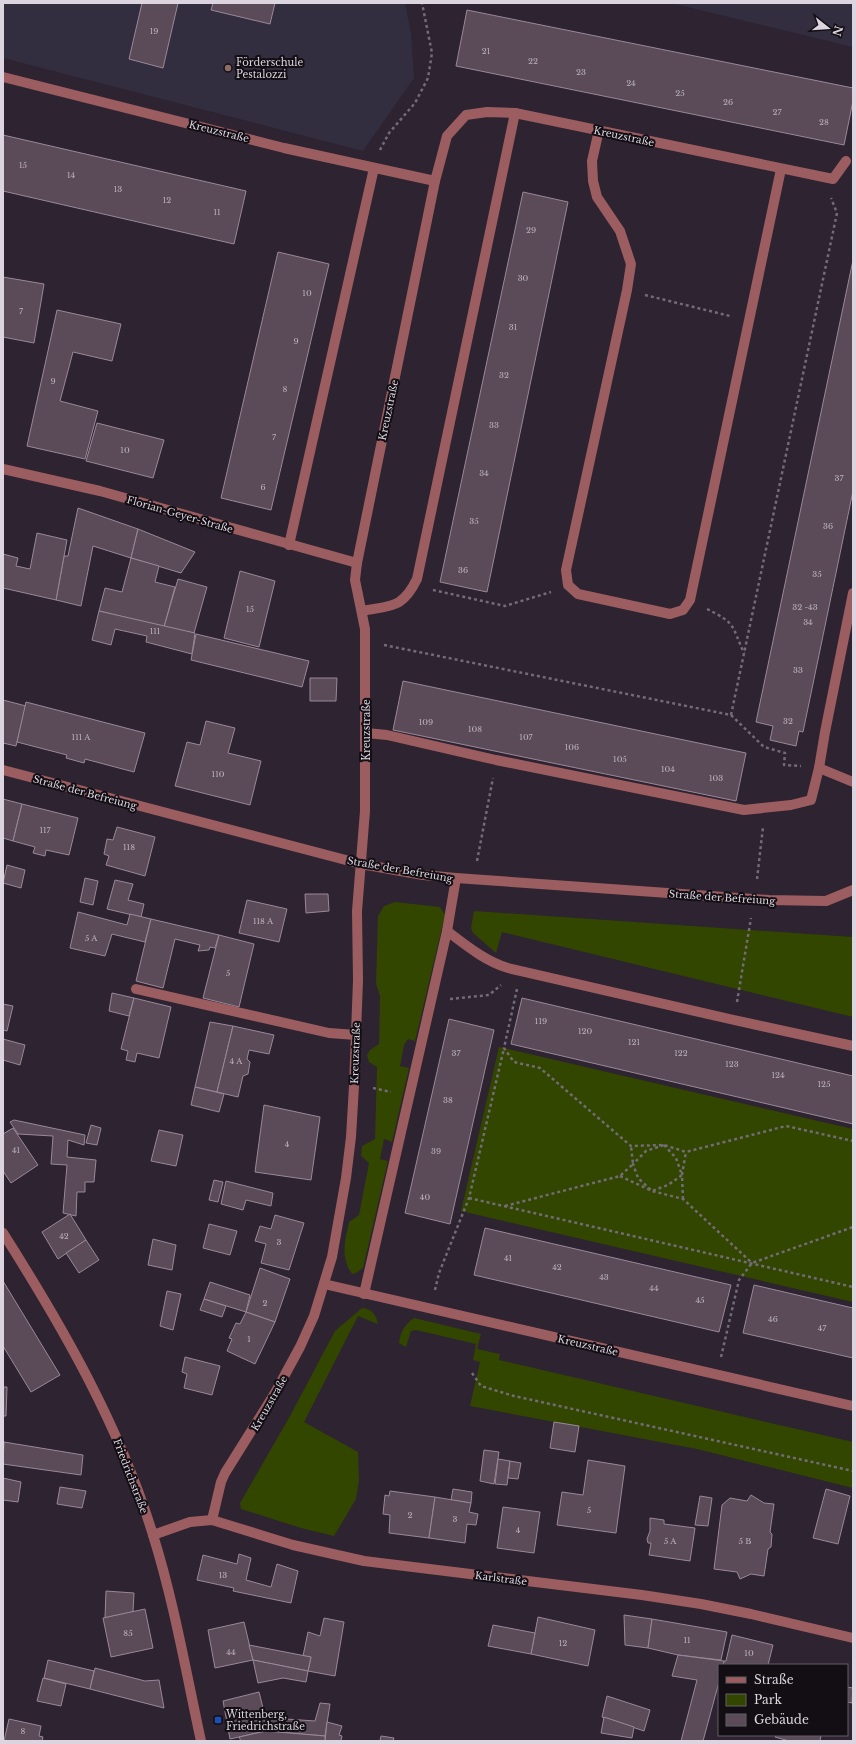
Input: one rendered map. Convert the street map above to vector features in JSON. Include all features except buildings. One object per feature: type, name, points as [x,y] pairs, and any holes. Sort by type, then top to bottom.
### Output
[{"type":"street","name":"Kreuzstraße","points":[[3,77],[284,148],[435,181]]},
{"type":"street","name":"Kreuzstraße","points":[[212,1520],[217,1497],[225,1473],[275,1393],[300,1347],[314,1316],[332,1257],[347,1172],[352,1130],[356,1035],[358,967],[357,911],[365,811],[366,641],[362,611],[357,596],[355,580],[357,563],[435,181],[447,136],[466,115],[487,112],[516,113],[833,179],[846,161]]},
{"type":"street","points":[[362,611],[401,602],[410,593],[418,572],[516,113]]},
{"type":"street","points":[[599,130],[592,161],[592,181],[597,197],[620,231],[631,264],[627,290],[566,570],[568,585],[578,594],[670,614],[683,610],[690,600],[781,169]]},
{"type":"street","points":[[289,545],[374,168]]},
{"type":"street","name":"Florian-Geyer-Straße","points":[[3,469],[100,491],[357,563]]},
{"type":"street","points":[[366,733],[387,735],[496,760],[744,810],[791,805],[811,800],[819,768],[853,593]]},
{"type":"street","points":[[819,768],[853,782]]},
{"type":"street","name":"Straße der Befreiung","points":[[3,770],[361,864],[423,875],[769,900],[826,901],[853,890]]},
{"type":"street","points":[[364,1294],[432,1000],[447,931],[456,878]]},
{"type":"street","points":[[447,931],[481,957],[494,964],[508,968],[726,1019],[853,1046]]},
{"type":"street","points":[[136,989],[329,1033],[356,1035]]},
{"type":"street","name":"Friedrichstraße","points":[[3,1233],[78,1358],[112,1425],[132,1474],[153,1535],[168,1588],[201,1741]]},
{"type":"street","name":"Kreuzstraße","points":[[324,1284],[853,1406]]},
{"type":"street","name":"Karlstraße","points":[[153,1535],[190,1522],[212,1520],[293,1545],[364,1561],[642,1595],[701,1604],[853,1638]]},
{"type":"path","points":[[374,168],[379,152],[389,133],[415,104],[428,78],[432,54],[422,3]]},
{"type":"path","points":[[627,290],[750,321]]},
{"type":"path","points":[[413,586],[505,606],[558,590],[568,585]]},
{"type":"path","points":[[690,600],[729,620],[735,629],[744,654]]},
{"type":"path","points":[[731,715],[764,748],[785,753],[784,765],[819,768]]},
{"type":"path","points":[[481,840],[496,760]]},
{"type":"path","points":[[432,1000],[489,995],[501,986],[508,968]]},
{"type":"path","points":[[431,1308],[439,1273],[469,1198],[521,971]]},
{"type":"path","points":[[504,1048],[514,1062],[540,1068],[631,1146],[664,1145],[686,1152],[786,1126],[853,1141]]},
{"type":"path","points":[[505,1206],[620,1176],[646,1151],[664,1145]]},
{"type":"path","points":[[664,1145],[676,1158],[682,1174]]},
{"type":"path","points":[[631,1146],[633,1164],[638,1178],[652,1191]]},
{"type":"path","points":[[683,1199],[682,1174],[686,1152]]},
{"type":"path","points":[[652,1191],[668,1185],[682,1174]]},
{"type":"path","points":[[620,1176],[652,1191],[683,1199],[752,1263]]},
{"type":"path","points":[[469,1198],[853,1287]]},
{"type":"path","points":[[716,1374],[739,1280],[752,1263],[853,1226]]},
{"type":"path","points":[[472,1373],[481,1386],[514,1396],[853,1472]]},
{"type":"shaded area","name":"Förderschule Pestalozzi","points":[[3,3],[405,3],[411,34],[414,78],[363,151],[3,58]]},
{"type":"shaded area","points":[[671,3],[853,3],[853,47]]},
{"type":"green space","points":[[395,902],[440,907],[445,915],[415,1041],[408,1039],[404,1045],[400,1066],[409,1068],[392,1142],[384,1139],[380,1159],[388,1161],[363,1268],[352,1274],[346,1261],[344,1249],[346,1236],[349,1222],[359,1215],[369,1163],[361,1156],[362,1146],[375,1139],[377,1067],[369,1062],[367,1055],[370,1050],[379,1044],[380,996],[376,984],[378,916],[384,906]]},
{"type":"green space","points":[[474,911],[853,937],[853,1017],[502,932],[496,953],[473,933],[471,928]]},
{"type":"green space","points":[[499,1047],[853,1129],[853,1302],[461,1211]]},
{"type":"green space","points":[[362,1308],[373,1313],[378,1324],[358,1316],[304,1422],[358,1452],[359,1480],[356,1499],[334,1536],[301,1528],[241,1509],[240,1503],[290,1416],[335,1331]]},
{"type":"green space","points":[[414,1318],[481,1334],[477,1349],[500,1354],[499,1360],[853,1442],[853,1488],[697,1449],[470,1406],[480,1362],[473,1360],[476,1344],[416,1330],[411,1331],[406,1347],[399,1343],[400,1335],[408,1323]]},
{"type":"place","name":"Förderschule Pestalozzi","points":[[228,68]]},
{"type":"place","name":"Wittenberg, Friedrichstraße","points":[[218,1720]]}]
